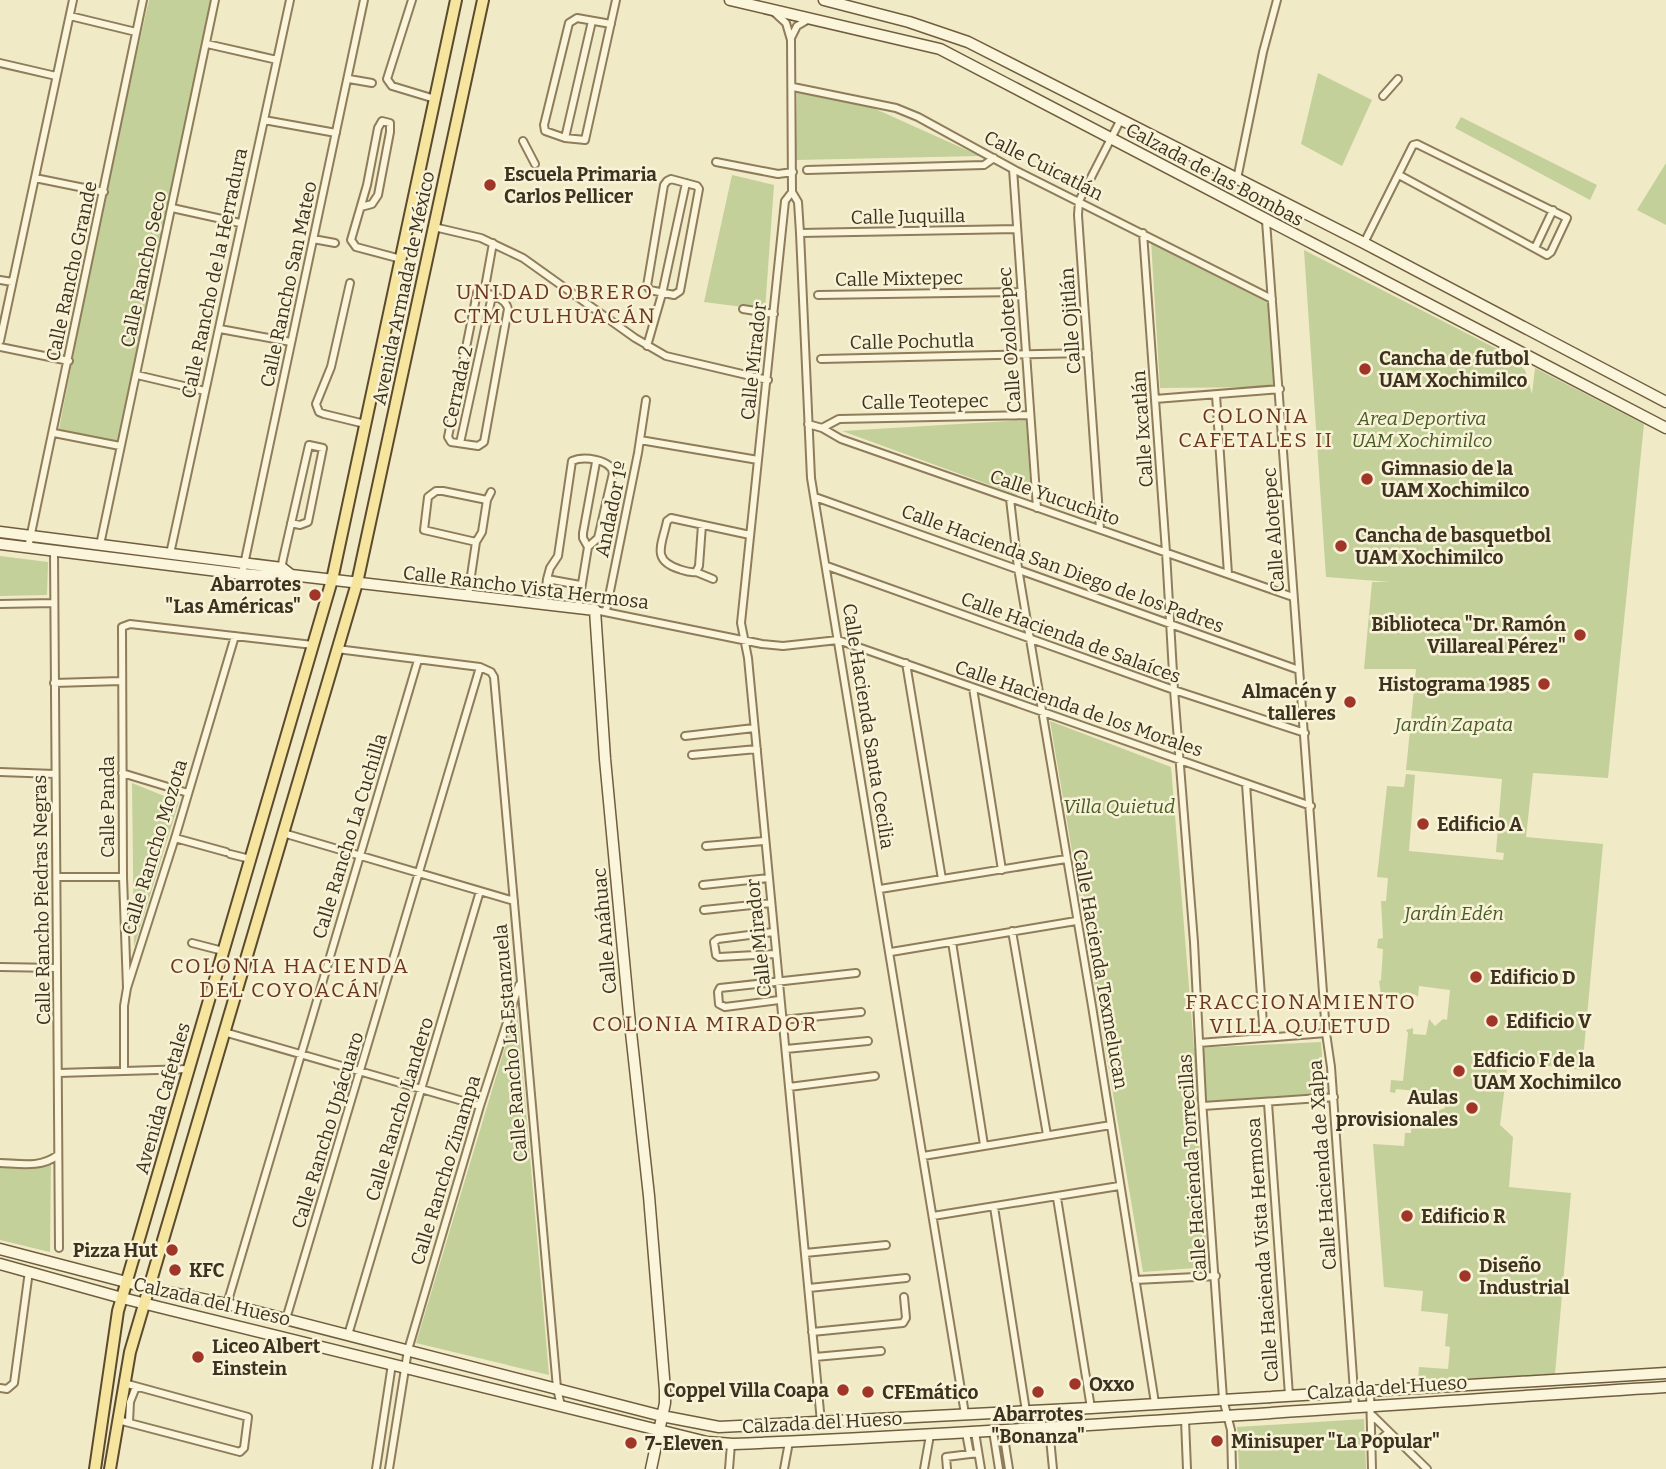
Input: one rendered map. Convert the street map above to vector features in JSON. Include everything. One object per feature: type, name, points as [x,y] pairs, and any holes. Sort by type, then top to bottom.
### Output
[{"type":"main road","name":"Avenida Armada de México","points":[[332,580],[456,0]]},
{"type":"main road","name":"Avenida Armada de México","points":[[357,583],[483,0]]},
{"type":"main road","name":"Calzada de las Bombas","points":[[730,0],[940,49],[1666,428]]},
{"type":"main road","name":"Calzada de las Bombas","points":[[824,0],[852,4],[968,42],[1364,243],[1666,401]]},
{"type":"main road","points":[[848,27],[852,4]]},
{"type":"main road","points":[[905,40],[909,22]]},
{"type":"main road","name":"Calle Rancho Vista Hermosa","points":[[0,531],[170,554],[243,569]]},
{"type":"main road","name":"Calle Rancho Vista Hermosa","points":[[0,544],[132,562],[284,573],[600,611]]},
{"type":"main road","points":[[132,562],[134,549]]},
{"type":"main road","name":"Avenida Cafetales","points":[[95,1469],[126,1282],[332,580]]},
{"type":"main road","points":[[110,1469],[124,1421],[144,1303],[357,583]]},
{"type":"main road","name":"Calle Anáhuac","points":[[600,611],[606,760],[665,1390],[665,1403],[651,1469]]},
{"type":"main road","name":"Calzada del Hueso","points":[[0,1249],[149,1288],[228,1304],[662,1416],[719,1427],[1091,1408],[1666,1373]]},
{"type":"main road","name":"Calzada del Hueso","points":[[0,1264],[122,1298],[658,1430],[707,1442],[731,1444],[1049,1429],[1354,1406],[1371,1410],[1666,1387]]},
{"type":"street","points":[[0,341],[73,0]]},
{"type":"street","name":"Calle Rancho Grande","points":[[28,548],[143,0]]},
{"type":"street","name":"Calle Rancho Seco","points":[[100,545],[215,0]]},
{"type":"street","name":"Calle Rancho de la Herradura","points":[[170,554],[290,0]]},
{"type":"street","name":"Calle Rancho San Mateo","points":[[243,569],[365,0]]},
{"type":"street","points":[[412,0],[387,74],[388,83],[435,99]]},
{"type":"street","points":[[611,24],[577,19],[569,23],[544,125],[545,131],[585,141],[611,24],[616,0]]},
{"type":"street","points":[[1237,180],[1263,52],[1277,0]]},
{"type":"street","name":"Calle Hacienda Santa Cecilia","points":[[770,9],[786,23],[791,40],[792,192],[798,202],[800,233],[809,458],[965,1414]]},
{"type":"street","points":[[70,16],[136,32]]},
{"type":"street","points":[[791,40],[797,26],[803,20],[811,19]]},
{"type":"street","points":[[565,138],[592,21]]},
{"type":"street","points":[[207,44],[277,60]]},
{"type":"street","points":[[0,63],[57,76]]},
{"type":"street","points":[[349,79],[372,83]]},
{"type":"street","points":[[1383,96],[1398,79]]},
{"type":"street","name":"Calle Cuicatlán","points":[[793,87],[896,108],[929,122],[1013,169],[1272,299]]},
{"type":"street","points":[[264,120],[336,133]]},
{"type":"street","points":[[361,207],[372,204],[378,195],[390,123],[382,121],[377,128],[361,207],[351,236],[356,247],[401,258]]},
{"type":"street","name":"Calle Ojitlán","points":[[1100,529],[1078,215],[1079,201],[1120,121]]},
{"type":"street","points":[[523,141],[536,164]]},
{"type":"street","points":[[1364,243],[1413,145],[1421,145],[1553,210],[1567,218],[1566,222],[1547,255],[1399,175]]},
{"type":"street","points":[[807,170],[984,165],[994,158]]},
{"type":"street","points":[[716,162],[778,174],[793,172]]},
{"type":"street","name":"Calle Ozolotepec","points":[[1013,169],[1037,508]]},
{"type":"street","points":[[35,178],[104,192]]},
{"type":"street","points":[[671,179],[697,186],[699,189],[680,291],[674,295],[662,294],[650,290],[647,286],[664,186],[671,179]]},
{"type":"street","points":[[647,346],[662,294],[686,183]]},
{"type":"street","name":"Calle Mirador","points":[[792,192],[785,201],[741,623],[757,749],[821,1422]]},
{"type":"street","points":[[172,208],[240,223]]},
{"type":"street","points":[[1535,248],[1553,210]]},
{"type":"street","name":"Calle Alotepec","points":[[1266,221],[1299,670]]},
{"type":"street","points":[[434,227],[481,237],[523,258],[647,346],[666,356],[768,380]]},
{"type":"street","name":"Calle Juquilla","points":[[800,233],[1017,229]]},
{"type":"street","name":"Calle Ixcatlán","points":[[1143,233],[1170,622]]},
{"type":"street","points":[[313,239],[335,243]]},
{"type":"street","points":[[484,293],[493,243]]},
{"type":"street","points":[[0,280],[12,282]]},
{"type":"street","points":[[350,284],[331,366],[317,400],[317,408],[324,414],[365,424]]},
{"type":"street","name":"Calle Mixtepec","points":[[818,295],[1022,292]]},
{"type":"street","points":[[477,293],[484,293],[506,302],[508,309],[484,442],[478,446],[451,442],[448,435],[475,296],[477,293]]},
{"type":"street","name":"Cerrada 2","points":[[460,443],[492,296]]},
{"type":"street","points":[[743,309],[774,314]]},
{"type":"street","points":[[219,329],[291,342]]},
{"type":"street","points":[[0,347],[69,361]]},
{"type":"street","name":"Calle Pochutla","points":[[821,359],[1088,353]]},
{"type":"street","points":[[137,375],[205,391]]},
{"type":"street","points":[[1155,399],[1280,389]]},
{"type":"street","points":[[1216,395],[1228,574]]},
{"type":"street","name":"Andador 1º","points":[[600,611],[638,453],[646,400]]},
{"type":"street","name":"Calle Teotepec","points":[[822,428],[839,419],[1030,415]]},
{"type":"street","name":"Calle Yucuchito","points":[[808,424],[822,428],[841,439],[1293,597]]},
{"type":"street","points":[[54,433],[120,446]]},
{"type":"street","points":[[640,440],[758,460]]},
{"type":"street","points":[[284,573],[291,523],[309,445],[323,448],[308,522],[300,525],[291,523]]},
{"type":"street","points":[[544,604],[550,568],[558,556],[572,461],[578,459],[608,463],[613,473],[598,538],[588,547],[578,608]]},
{"type":"street","points":[[588,547],[583,533],[596,462]]},
{"type":"street","points":[[476,542],[424,530],[428,497],[436,491],[443,491],[487,500]]},
{"type":"street","points":[[468,596],[476,542],[482,532],[487,500],[491,492]]},
{"type":"street","name":"Calle Hacienda San Diego de los Padres","points":[[815,497],[1299,670]]},
{"type":"street","name":"Calle Hacienda Texmelucan","points":[[1010,499],[1018,568],[1155,1403]]},
{"type":"street","points":[[713,579],[666,565],[661,560],[667,521],[671,518],[750,535]]},
{"type":"street","points":[[696,572],[699,566],[702,525]]},
{"type":"street","name":"Calle Rancho Piedras Negras","points":[[54,551],[59,1248]]},
{"type":"street","name":"Calle Hacienda de Salaíces","points":[[827,566],[1174,690],[1305,733]]},
{"type":"street","points":[[547,579],[580,585]]},
{"type":"street","points":[[0,604],[54,603]]},
{"type":"street","name":"Calle Rancho Vista Hermosa","points":[[600,611],[762,644],[783,646],[838,640]]},
{"type":"street","name":"Calle Hacienda Torrecillas","points":[[1170,622],[1194,942],[1223,1399],[1231,1430],[1232,1469]]},
{"type":"street","name":"Calle Panda","points":[[127,988],[122,877],[122,626],[130,624],[235,636]]},
{"type":"street","points":[[235,636],[313,645]]},
{"type":"street","name":"Calle Rancho Mozota","points":[[124,1071],[124,1006],[127,988],[235,636]]},
{"type":"street","name":"Calle Hacienda de los Morales","points":[[838,640],[1311,806]]},
{"type":"street","points":[[337,649],[480,667]]},
{"type":"street","name":"Calle Rancho La Cuchilla","points":[[228,1304],[418,660]]},
{"type":"street","points":[[906,663],[942,879]]},
{"type":"street","name":"Calle Rancho La Estanzuela","points":[[480,667],[491,672],[494,677],[556,1388],[561,1406]]},
{"type":"street","name":"Calle Rancho Upácuaro","points":[[286,1319],[362,1071],[480,667]]},
{"type":"street","name":"Calle Hacienda de Xalpa","points":[[1299,670],[1326,1033],[1334,1097],[1354,1406]]},
{"type":"street","points":[[54,683],[121,681]]},
{"type":"street","points":[[973,688],[1002,870]]},
{"type":"street","points":[[685,736],[754,728]]},
{"type":"street","points":[[692,755],[757,749]]},
{"type":"street","points":[[0,772],[55,774]]},
{"type":"street","points":[[122,773],[188,793]]},
{"type":"street","points":[[1246,784],[1264,1038]]},
{"type":"street","points":[[283,833],[514,901]]},
{"type":"street","points":[[175,838],[250,859]]},
{"type":"street","points":[[706,846],[764,841]]},
{"type":"street","points":[[880,890],[1066,859]]},
{"type":"street","points":[[57,877],[122,877]]},
{"type":"street","points":[[702,885],[768,878]]},
{"type":"street","name":"Calle Rancho Landero","points":[[348,1335],[480,891]]},
{"type":"street","points":[[704,910],[771,903]]},
{"type":"street","points":[[891,952],[1076,921]]},
{"type":"street","points":[[1012,931],[1047,1135]]},
{"type":"street","points":[[773,932],[718,939],[714,942],[716,955],[719,957],[775,954]]},
{"type":"street","points":[[951,942],[984,1145]]},
{"type":"street","points":[[192,943],[223,951]]},
{"type":"street","points":[[0,967],[57,968]]},
{"type":"street","points":[[779,1000],[725,1007],[719,1004],[718,992],[720,988],[856,973]]},
{"type":"street","name":"Calle Rancho Zinampa","points":[[389,1469],[403,1367],[480,1106],[520,982]]},
{"type":"street","points":[[782,1020],[861,1012]]},
{"type":"street","points":[[224,1032],[480,1106]]},
{"type":"street","points":[[1199,1043],[1326,1033]]},
{"type":"street","points":[[786,1049],[868,1041]]},
{"type":"street","points":[[59,1073],[189,1069]]},
{"type":"street","points":[[789,1087],[875,1076]]},
{"type":"street","points":[[1203,1106],[1334,1097]]},
{"type":"street","name":"Calle Hacienda Vista Hermosa","points":[[1268,1103],[1289,1395]]},
{"type":"street","points":[[923,1156],[1111,1125]]},
{"type":"street","points":[[0,1163],[41,1164],[58,1155]]},
{"type":"street","points":[[933,1216],[1119,1186]]},
{"type":"street","points":[[1057,1198],[1091,1408]]},
{"type":"street","points":[[994,1208],[1026,1411]]},
{"type":"street","points":[[805,1254],[886,1245]]},
{"type":"street","points":[[0,1388],[7,1389],[14,1383],[29,1271]]},
{"type":"street","points":[[1135,1280],[1216,1276]]},
{"type":"street","points":[[809,1288],[906,1278]]},
{"type":"street","points":[[812,1332],[903,1323],[906,1318],[904,1297]]},
{"type":"street","points":[[815,1357],[881,1351]]},
{"type":"street","points":[[376,1469],[392,1364]]},
{"type":"street","points":[[124,1421],[240,1452],[244,1448],[248,1417],[130,1385]]},
{"type":"street","points":[[1370,1390],[1371,1469]]},
{"type":"street","points":[[1371,1410],[1427,1469]]},
{"type":"street","points":[[385,1411],[397,1413]]},
{"type":"street","points":[[1185,1420],[1187,1469]]},
{"type":"street","points":[[1049,1429],[1053,1469]]},
{"type":"street","points":[[998,1431],[999,1469]]},
{"type":"street","points":[[998,1431],[1009,1469]]},
{"type":"street","points":[[1371,1446],[1389,1432]]},
{"type":"street","points":[[971,1433],[981,1469]]},
{"type":"street","points":[[970,1454],[971,1433]]},
{"type":"street","points":[[924,1469],[930,1435]]},
{"type":"street","points":[[784,1469],[789,1442]]},
{"type":"street","points":[[729,1469],[731,1444]]},
{"type":"street","points":[[947,1469],[946,1457],[978,1452]]},
{"type":"green space","points":[[149,0],[213,0],[120,445],[59,429],[105,192]]},
{"type":"green space","points":[[1318,73],[1372,100],[1342,166],[1301,144]]},
{"type":"green space","points":[[797,92],[871,107],[980,156],[796,160]]},
{"type":"green space","points":[[1461,117],[1597,185],[1590,200],[1455,128]]},
{"type":"green space","points":[[1666,163],[1666,225],[1637,210]]},
{"type":"green space","points":[[732,175],[774,185],[765,310],[704,302]]},
{"type":"green space","points":[[1151,241],[1267,300],[1276,387],[1160,388]]},
{"type":"green space","points":[[1304,250],[1509,355],[1525,370],[1532,394],[1535,368],[1644,424],[1608,778],[1533,773],[1526,837],[1603,844],[1582,1070],[1508,1061],[1500,1125],[1513,1137],[1509,1187],[1571,1193],[1555,1374],[1418,1381],[1419,1367],[1448,1369],[1450,1347],[1445,1346],[1448,1314],[1421,1311],[1423,1291],[1384,1287],[1373,1144],[1404,1146],[1405,1133],[1411,1133],[1412,1121],[1435,1123],[1437,1111],[1445,1108],[1437,1103],[1438,1093],[1396,1089],[1395,1093],[1390,1092],[1391,1080],[1403,1081],[1408,1033],[1406,1030],[1413,1028],[1413,1034],[1426,1035],[1429,1019],[1435,1026],[1443,1019],[1447,1020],[1450,990],[1419,986],[1418,997],[1414,994],[1406,1001],[1401,997],[1381,995],[1379,981],[1383,949],[1377,948],[1378,939],[1383,938],[1381,901],[1386,901],[1388,878],[1377,877],[1387,786],[1404,787],[1406,774],[1415,775],[1409,851],[1503,860],[1504,853],[1496,852],[1502,779],[1406,770],[1416,669],[1364,669],[1372,582],[1390,582],[1326,577]]},
{"type":"green space","points":[[1026,420],[1031,496],[1012,493],[842,431]]},
{"type":"green space","points":[[0,556],[48,562],[47,595],[0,596]]},
{"type":"green space","name":"Villa Quietud","points":[[1050,721],[1171,767],[1194,1048],[1321,1042],[1325,1093],[1196,1102],[1208,1267],[1143,1272]]},
{"type":"green space","points":[[132,783],[179,802],[134,947]]},
{"type":"green space","points":[[517,1007],[549,1375],[416,1343]]},
{"type":"green space","points":[[0,1158],[51,1160],[50,1252],[0,1240]]},
{"type":"green space","points":[[1364,1419],[1366,1469],[1239,1469],[1237,1427]]},
{"type":"place","name":"Escuela Primaria Carlos Pellicer","points":[[490,185]]},
{"type":"place","name":"Cancha de futbol UAM Xochimilco","points":[[1365,369]]},
{"type":"place","name":"Gimnasio de la UAM Xochimilco","points":[[1367,479]]},
{"type":"place","name":"Cancha de basquetbol UAM Xochimilco","points":[[1341,546]]},
{"type":"place","name":"Abarrotes \"Las Américas\"","points":[[315,595]]},
{"type":"place","name":"Biblioteca \"Dr. Ramón Villareal Pérez\"","points":[[1580,635]]},
{"type":"place","name":"Histograma 1985","points":[[1544,684]]},
{"type":"place","name":"Almacén y talleres","points":[[1350,702]]},
{"type":"place","name":"Edificio A","points":[[1423,824]]},
{"type":"place","name":"Edificio D","points":[[1476,977]]},
{"type":"place","name":"Edificio V","points":[[1492,1021]]},
{"type":"place","name":"Edficio F de la UAM Xochimilco","points":[[1459,1071]]},
{"type":"place","name":"Aulas provisionales","points":[[1472,1108]]},
{"type":"place","name":"Edificio R","points":[[1407,1216]]},
{"type":"place","name":"Pizza Hut","points":[[172,1250]]},
{"type":"place","name":"KFC","points":[[175,1270]]},
{"type":"place","name":"Diseño Industrial","points":[[1465,1276]]},
{"type":"place","name":"Liceo Albert Einstein","points":[[198,1357]]},
{"type":"place","name":"Oxxo","points":[[1075,1384]]},
{"type":"place","name":"Coppel Villa Coapa","points":[[843,1390]]},
{"type":"place","name":"CFEmático","points":[[868,1392]]},
{"type":"place","name":"Abarrotes \"Bonanza\"","points":[[1038,1392]]},
{"type":"place","name":"Minisuper \"La Popular\"","points":[[1217,1441]]},
{"type":"place","name":"7-Eleven","points":[[631,1443]]},
{"type":"district","name":"UNIDAD OBRERO CTM CULHUACÁN","points":[[555,304]]},
{"type":"district","name":"COLONIA CAFETALES II","points":[[1256,428]]},
{"type":"district","name":"COLONIA HACIENDA DEL COYOACÁN","points":[[290,978]]},
{"type":"district","name":"FRACCIONAMIENTO VILLA QUIETUD","points":[[1301,1014]]},
{"type":"district","name":"COLONIA MIRADOR","points":[[705,1024]]},
{"type":"park label","name":"Area Deportiva UAM Xochimilco","points":[[1422,429]]},
{"type":"park label","name":"Jardín Zapata","points":[[1454,724]]},
{"type":"park label","name":"Jardín Edén","points":[[1454,913]]}]
